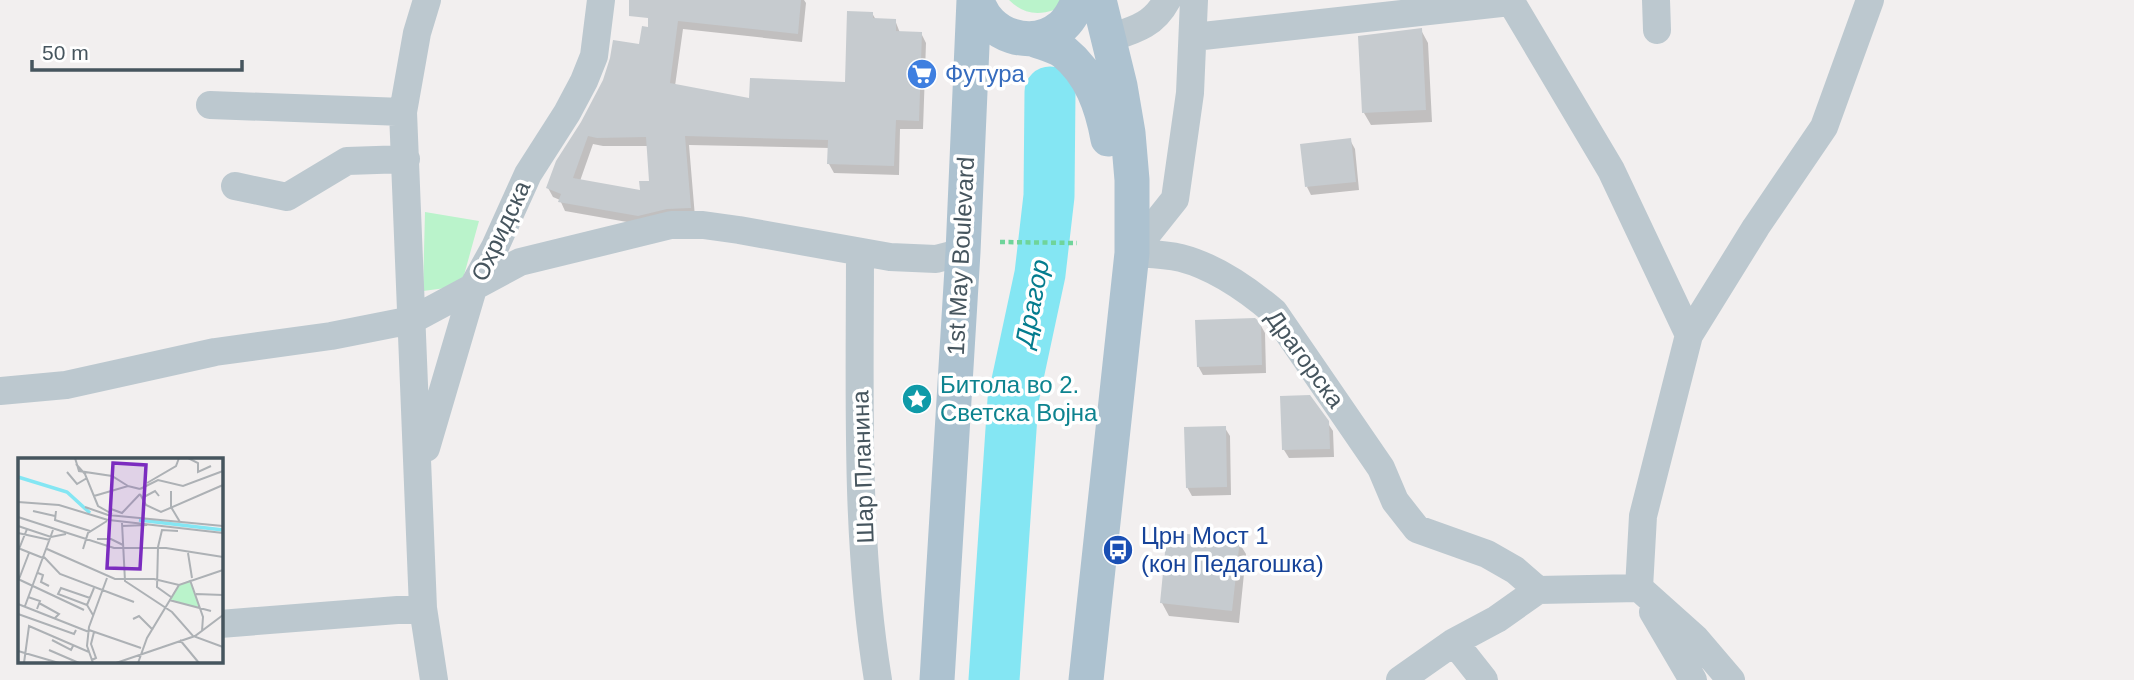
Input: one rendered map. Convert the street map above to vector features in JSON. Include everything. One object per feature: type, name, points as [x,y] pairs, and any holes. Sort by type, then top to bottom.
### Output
[{"type":"main road","name":"1st May Boulevard","points":[[976,0],[986,19],[999,31],[1016,38],[1033,39],[1062,51],[1097,94],[1108,139],[1116,207],[1132,253]]},
{"type":"main road","name":"1st May Boulevard","points":[[937,680],[976,0]]},
{"type":"main road","points":[[1033,39],[1049,35],[1062,26],[1073,14],[1079,0]]},
{"type":"main road","points":[[1086,680],[1132,253],[1129,140],[1120,86],[1099,0]]},
{"type":"street","name":"Охридска","points":[[426,0],[417,33],[403,113],[423,608],[434,680]]},
{"type":"street","name":"Охридска","points":[[419,471],[474,285],[495,247],[528,174],[584,81],[594,56],[601,0]]},
{"type":"street","points":[[1107,39],[1146,25],[1159,14],[1167,0]]},
{"type":"street","points":[[1132,253],[1175,199],[1187,120],[1194,37],[1194,0]]},
{"type":"street","points":[[1656,0],[1657,30]]},
{"type":"street","points":[[1693,680],[1639,588],[1643,516],[1689,335],[1756,227],[1824,127],[1870,0]]},
{"type":"street","points":[[1194,37],[1510,1],[1611,170],[1689,335]]},
{"type":"street","points":[[210,105],[403,113]]},
{"type":"street","points":[[235,186],[287,197],[347,161],[406,159]]},
{"type":"street","points":[[0,391],[66,384],[204,354],[331,336],[412,320],[520,262],[671,225],[703,225],[738,230],[890,257],[936,259],[963,252]]},
{"type":"street","name":"Шар Планина","points":[[860,252],[860,471],[872,640],[878,680]]},
{"type":"street","name":"Драгорска","points":[[1132,253],[1180,258],[1215,271],[1258,298],[1274,312],[1381,468],[1395,501],[1417,529],[1487,554],[1515,570],[1538,590]]},
{"type":"street","points":[[1400,680],[1454,642],[1497,619],[1538,590],[1639,588],[1696,639],[1731,680]]},
{"type":"street","points":[[222,624],[423,608]]},
{"type":"street","points":[[1454,642],[1484,680]]},
{"type":"path","points":[[1000,242],[1077,243]]},
{"type":"green space","points":[[1009,0],[1062,0],[1054,10],[1035,13],[1019,8]]},
{"type":"green space","points":[[425,212],[479,221],[461,286],[423,291]]},
{"type":"building","points":[[629,0],[801,0],[798,34],[678,21],[670,83],[749,98],[750,78],[845,82],[847,11],[873,12],[873,18],[896,19],[896,31],[922,32],[919,121],[896,120],[894,166],[827,164],[828,140],[685,136],[691,208],[667,209],[638,216],[558,202],[561,194],[546,188],[556,161],[603,80],[613,40],[639,44],[642,26],[648,27],[648,18],[629,16]],"holes":[[[588,136],[646,137],[649,181],[639,181],[640,190],[573,178]]]},
{"type":"building","points":[[1422,28],[1426,110],[1362,113],[1358,36]]},
{"type":"building","points":[[1351,138],[1356,182],[1305,187],[1300,144]]},
{"type":"building","points":[[1255,318],[1261,323],[1262,365],[1197,367],[1195,320]]},
{"type":"building","points":[[1310,395],[1329,421],[1330,449],[1282,450],[1280,396]]},
{"type":"building","points":[[1226,426],[1227,487],[1186,488],[1184,427]]},
{"type":"building","points":[[1167,532],[1240,539],[1232,611],[1160,603]]},
{"type":"waterway","name":"Драгор","points":[[994,680],[1013,400],[1040,274],[1049,196],[1050,92]]},
{"type":"place","name":"Футура","points":[[922,74]]},
{"type":"place","name":"Битола во 2. Светска Војна","points":[[917,399]]},
{"type":"place","name":"Црн Мост 1 (кон Педагошка)","points":[[1118,550]]}]
